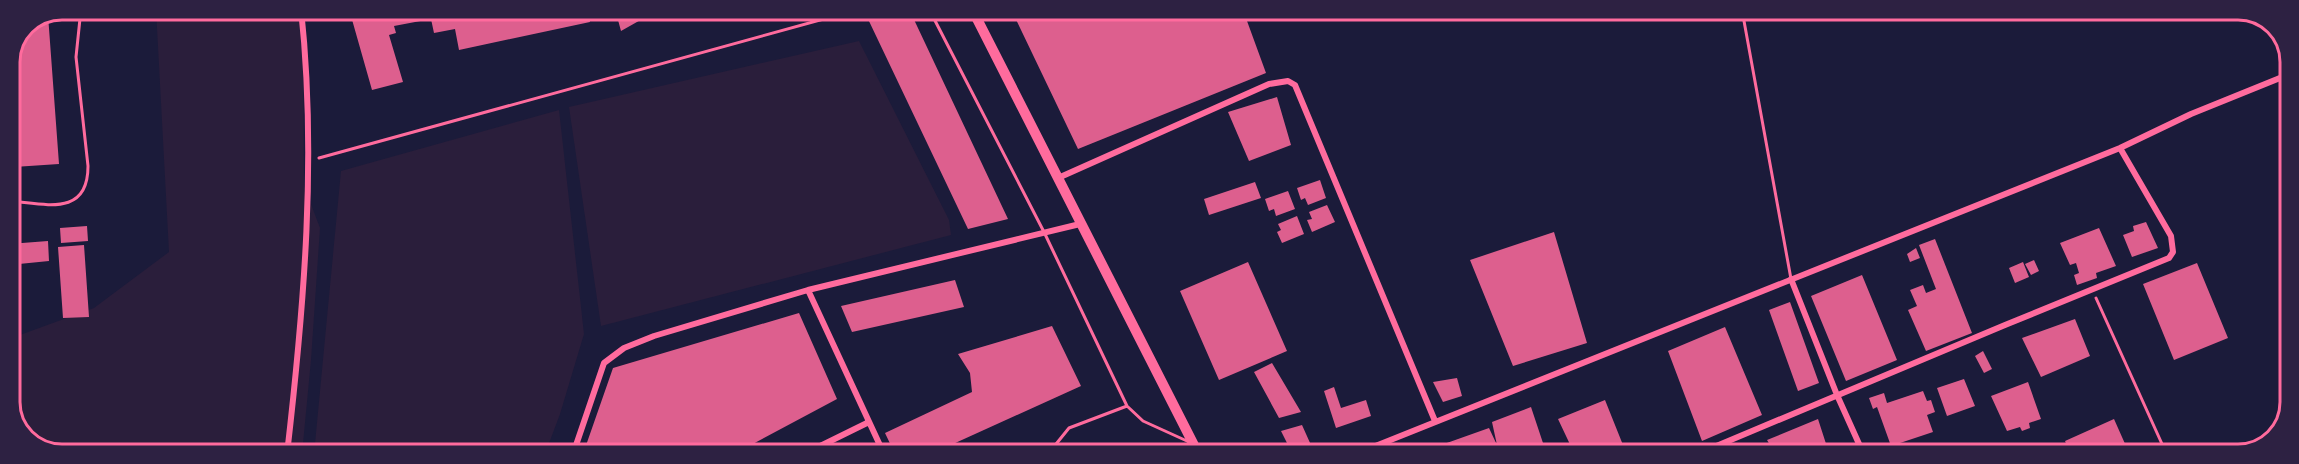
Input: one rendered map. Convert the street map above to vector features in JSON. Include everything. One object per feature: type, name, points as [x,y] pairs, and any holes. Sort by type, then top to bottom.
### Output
[{"type":"highway","points":[[977,19],[1193,444]]},
{"type":"street","points":[[288,444],[308,211],[309,161],[302,19]]},
{"type":"street","points":[[1380,444],[2120,148],[2191,114],[2279,78]]},
{"type":"street","points":[[1058,178],[1269,84],[1288,81],[1295,85],[1435,422]]},
{"type":"street","points":[[1721,444],[2169,258],[2173,252],[2171,236],[2120,148]]},
{"type":"street","points":[[576,444],[604,363],[616,352],[654,336],[808,290],[1080,224]]},
{"type":"street","points":[[1791,279],[1859,444]]},
{"type":"street","points":[[808,290],[879,444]]},
{"type":"street","points":[[824,444],[869,422]]},
{"type":"lane","points":[[19,202],[53,204],[71,202],[81,195],[88,183],[76,57],[80,19]]},
{"type":"lane","points":[[934,19],[1044,232],[1127,406],[1143,421],[1193,444]]},
{"type":"lane","points":[[1744,19],[1791,279]]},
{"type":"lane","points":[[1056,444],[1069,428],[1127,406]]},
{"type":"path","points":[[309,161],[824,19]]},
{"type":"path","points":[[2092,289],[2162,444]]},
{"type":"shaded area","points":[[157,19],[303,19],[304,186],[320,228],[303,444],[54,444],[36,436],[25,423],[20,405],[20,335],[94,308],[169,252]]},
{"type":"shaded area","points":[[859,41],[949,220],[951,235],[601,326],[569,107]]},
{"type":"shaded area","points":[[559,110],[584,334],[549,444],[315,444],[341,171]]},
{"type":"building","points":[[352,19],[431,19],[394,26],[396,33],[389,35],[403,82],[372,90]]},
{"type":"building","points":[[431,19],[589,19],[590,22],[459,50],[455,29],[434,33]]},
{"type":"building","points":[[618,19],[642,19],[621,31]]},
{"type":"building","points":[[868,19],[914,19],[1008,219],[968,229]]},
{"type":"building","points":[[1016,19],[1246,19],[1266,73],[1078,149]]},
{"type":"building","points":[[49,22],[59,164],[19,167],[20,54],[32,32]]},
{"type":"building","points":[[1277,97],[1291,145],[1249,161],[1228,112]]},
{"type":"building","points":[[1320,180],[1326,198],[1308,205],[1305,198],[1301,200],[1297,188]]},
{"type":"building","points":[[1255,182],[1261,198],[1209,215],[1204,199]]},
{"type":"building","points":[[1288,191],[1295,209],[1276,216],[1274,209],[1269,211],[1265,199]]},
{"type":"building","points":[[1327,205],[1335,222],[1312,232],[1307,220],[1312,219],[1309,212]]},
{"type":"building","points":[[1297,216],[1304,234],[1282,243],[1277,232],[1281,230],[1278,224]]},
{"type":"building","points":[[2146,222],[2158,248],[2132,257],[2123,235],[2134,231],[2133,226]]},
{"type":"building","points":[[87,226],[88,241],[61,243],[60,228]]},
{"type":"building","points":[[2099,228],[2116,266],[2096,273],[2097,278],[2077,285],[2074,275],[2079,273],[2076,263],[2070,265],[2060,243]]},
{"type":"building","points":[[1554,232],[1587,343],[1513,366],[1470,260]]},
{"type":"building","points":[[1935,239],[1972,333],[1926,351],[1908,310],[1917,306],[1910,290],[1923,285],[1926,293],[1936,289],[1919,245]]},
{"type":"building","points":[[48,241],[49,261],[20,264],[20,243]]},
{"type":"building","points":[[84,245],[89,317],[63,318],[58,247]]},
{"type":"building","points":[[1916,248],[1920,258],[1910,262],[1907,254]]},
{"type":"building","points":[[2034,260],[2039,271],[2031,275],[2025,264]]},
{"type":"building","points":[[1248,262],[1287,351],[1219,380],[1180,291]]},
{"type":"building","points":[[2023,262],[2029,277],[2015,283],[2009,268]]},
{"type":"building","points":[[2197,263],[2228,338],[2174,360],[2143,284]]},
{"type":"building","points":[[1862,275],[1897,360],[1846,381],[1811,296]]},
{"type":"building","points":[[955,280],[964,307],[852,332],[841,306]]},
{"type":"building","points":[[1790,302],[1819,383],[1798,391],[1769,310]]},
{"type":"building","points":[[799,313],[837,399],[753,444],[586,444],[613,368]]},
{"type":"building","points":[[2075,319],[2090,356],[2041,377],[2022,338]]},
{"type":"building","points":[[1052,326],[1081,386],[953,444],[890,444],[885,433],[972,392],[970,373],[958,354]]},
{"type":"building","points":[[1725,327],[1762,415],[1702,441],[1668,351]]},
{"type":"building","points":[[1983,351],[1992,369],[1984,373],[1975,356]]},
{"type":"building","points":[[1272,363],[1301,412],[1279,418],[1254,372]]},
{"type":"building","points":[[1457,378],[1462,396],[1443,402],[1433,382]]},
{"type":"building","points":[[1964,379],[1975,406],[1947,416],[1937,388]]},
{"type":"building","points":[[2028,382],[2041,419],[2029,423],[2030,428],[2022,431],[2020,427],[2007,431],[1991,396]]},
{"type":"building","points":[[1334,387],[1341,408],[1366,400],[1371,416],[1336,428],[1324,391]]},
{"type":"building","points":[[1923,391],[1927,401],[1931,400],[1935,412],[1927,415],[1933,432],[1897,444],[1890,444],[1877,407],[1873,409],[1869,398],[1884,393],[1887,403]]},
{"type":"building","points":[[1605,400],[1623,444],[1570,444],[1558,419]]},
{"type":"building","points":[[1531,407],[1543,444],[1497,444],[1492,422]]},
{"type":"building","points":[[1818,419],[1826,444],[1769,444],[1767,440]]},
{"type":"building","points":[[2114,419],[2125,444],[2066,444],[2065,441]]},
{"type":"building","points":[[1302,425],[1311,444],[1288,444],[1281,431]]},
{"type":"building","points":[[1489,428],[1497,444],[1444,444]]}]
